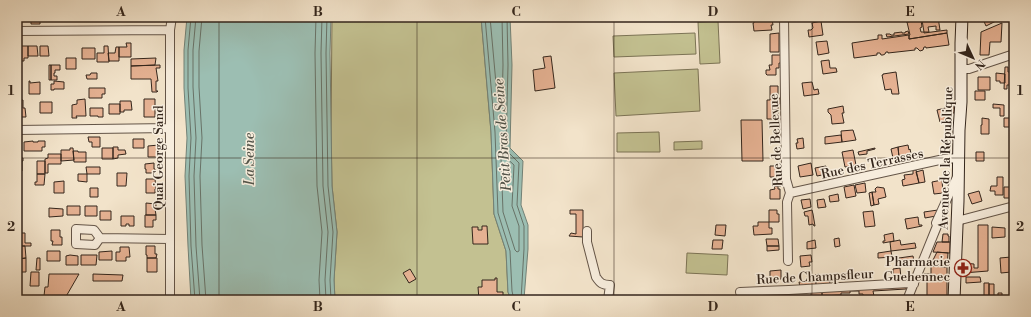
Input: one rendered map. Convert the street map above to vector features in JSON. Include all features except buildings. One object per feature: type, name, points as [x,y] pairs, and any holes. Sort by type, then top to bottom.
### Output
[{"type":"main road","name":"Avenue de la République","points":[[954,300],[959,173],[962,17]]},
{"type":"street","name":"Quai George Sand","points":[[170,300],[170,30],[172,17]]},
{"type":"street","name":"Rue de Bellevue","points":[[784,17],[786,179],[790,193],[786,202],[788,261]]},
{"type":"street","points":[[17,31],[170,30]]},
{"type":"street","points":[[961,69],[969,69],[1014,54]]},
{"type":"street","points":[[17,130],[170,128]]},
{"type":"street","name":"Rue des Terrasses","points":[[790,193],[944,159],[959,158]]},
{"type":"street","points":[[937,226],[936,222],[959,173]]},
{"type":"street","points":[[907,300],[937,226],[946,211],[958,205],[953,199],[946,202]]},
{"type":"street","points":[[957,221],[1014,206]]},
{"type":"street","points":[[587,231],[587,242],[596,277],[603,285],[610,285],[608,300]]},
{"type":"street","points":[[100,238],[170,238]]},
{"type":"street","name":"Rue de Champsfleur","points":[[740,292],[909,283],[914,284]]},
{"type":"shaded area","points":[[332,17],[481,17],[491,132],[494,214],[506,251],[508,292],[511,300],[335,300],[334,280],[337,232],[332,186]]},
{"type":"shaded area","points":[[718,21],[720,63],[700,64],[698,22]]},
{"type":"shaded area","points":[[695,33],[696,54],[614,57],[613,36]]},
{"type":"shaded area","points":[[698,69],[700,111],[616,116],[614,73]]},
{"type":"shaded area","points":[[659,132],[660,152],[617,152],[617,133]]},
{"type":"shaded area","points":[[702,141],[702,149],[674,150],[674,142]]},
{"type":"shaded area","points":[[687,253],[728,255],[727,275],[686,273]]},
{"type":"water","name":"La Seine","points":[[187,17],[331,17],[330,53],[332,186],[337,232],[334,280],[335,300],[191,300],[185,176],[187,138],[184,88],[184,50]]},
{"type":"water","name":"Petit Bras de Seine","points":[[481,17],[510,17],[512,65],[510,148],[523,161],[521,205],[528,225],[528,249],[524,299],[526,300],[511,300],[508,292],[506,251],[494,214],[491,132]]},
{"type":"place","name":"Pharmacie Guehennec","points":[[963,268]]}]
